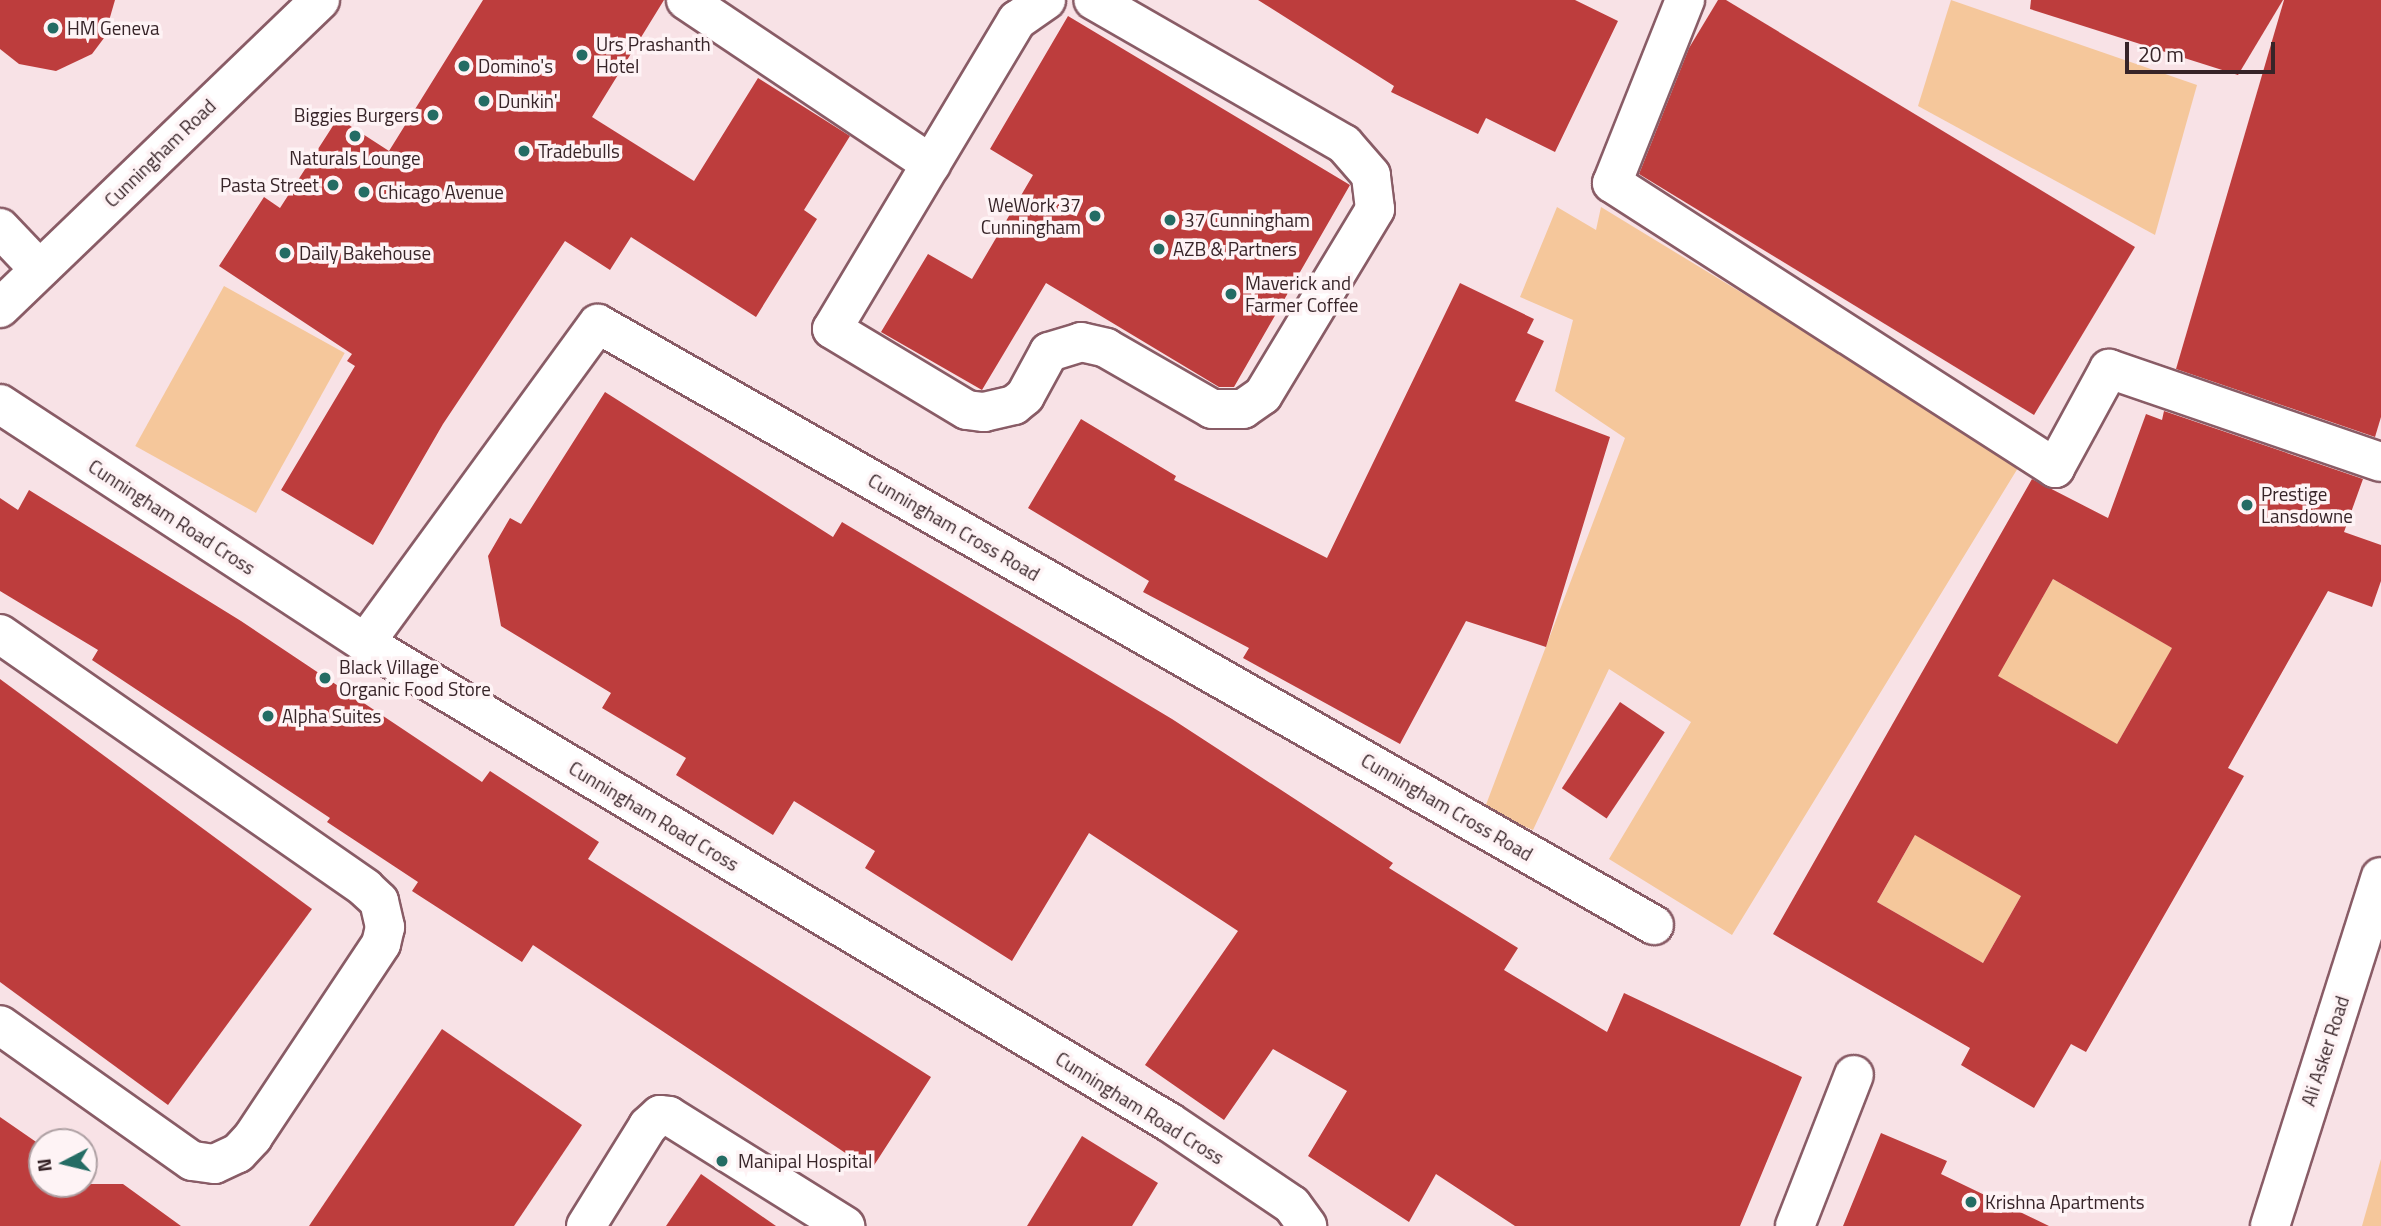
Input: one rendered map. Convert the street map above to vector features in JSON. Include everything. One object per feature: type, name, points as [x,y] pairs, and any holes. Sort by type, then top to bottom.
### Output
[{"type":"street","name":"Cunningham Road","points":[[0,308],[320,0]]},
{"type":"street","points":[[686,0],[931,164]]},
{"type":"street","points":[[1046,0],[1017,20],[832,329],[967,410],[984,412],[1014,405],[1024,396],[1049,352],[1082,342],[1106,348],[1212,409],[1243,409],[1254,404],[1266,361],[1375,209],[1371,175],[1344,144],[1094,0]]},
{"type":"street","points":[[1685,0],[1612,183],[2056,468],[2109,369],[2381,462]]},
{"type":"street","points":[[0,228],[39,269]]},
{"type":"street","name":"Cunningham Cross Road","points":[[365,643],[598,324],[1654,925]]},
{"type":"street","name":"Cunningham Road Cross","points":[[0,404],[365,643],[1169,1122],[1292,1205],[1307,1226]]},
{"type":"street","points":[[0,634],[365,888],[379,901],[385,927],[381,944],[253,1137],[238,1153],[214,1164],[192,1161],[0,1025]]},
{"type":"street","name":"Ali Asker Road","points":[[2270,1226],[2381,877]]},
{"type":"street","points":[[1795,1226],[1854,1075]]},
{"type":"street","points":[[586,1226],[648,1126],[660,1115],[669,1116],[845,1226]]},
{"type":"shaded area","points":[[1951,0],[2197,85],[2155,235],[1918,106]]},
{"type":"shaded area","points":[[1557,207],[1596,230],[1601,207],[2021,463],[1732,935],[1609,859],[1691,722],[1609,669],[1533,830],[1484,810],[1625,438],[1555,391],[1573,320],[1520,297]]},
{"type":"shaded area","points":[[224,286],[345,353],[256,513],[135,446]]},
{"type":"shaded area","points":[[2053,579],[2173,648],[2117,745],[1997,676]]},
{"type":"shaded area","points":[[1915,835],[2054,838],[1983,963],[1877,902]]},
{"type":"shaded area","points":[[2381,1159],[2381,1226],[2362,1226]]},
{"type":"building","name":"HM Geneva","points":[[0,0],[115,0],[104,38],[92,54],[56,71],[19,64],[0,49]]},
{"type":"building","points":[[483,0],[664,0],[592,117],[694,181],[758,78],[850,136],[804,210],[817,219],[756,317],[631,237],[610,270],[565,241],[443,424],[373,545],[281,490],[355,366],[347,361],[352,354],[219,266],[264,197],[280,208],[338,118],[389,151]]},
{"type":"building","points":[[1258,0],[1575,0],[1618,21],[1555,152],[1486,118],[1478,134],[1391,92],[1394,86]]},
{"type":"building","points":[[1718,0],[1726,0],[2135,247],[2034,415],[1639,174],[1689,48]]},
{"type":"building","points":[[2031,0],[2283,0],[2238,75],[2030,9]]},
{"type":"building","points":[[2284,0],[2381,0],[2381,417],[2375,437],[2176,369]]},
{"type":"building","name":"37 Cunningham","points":[[1068,16],[1350,185],[1234,387],[1219,387],[1046,283],[982,390],[881,332],[928,254],[972,279],[1033,175],[990,149]]},
{"type":"building","points":[[1460,283],[1534,319],[1527,333],[1544,341],[1515,401],[1610,437],[1546,647],[1466,621],[1400,744],[1243,658],[1249,648],[1143,592],[1149,581],[1028,508],[1081,419],[1176,476],[1174,480],[1327,558]]},
{"type":"building","points":[[605,392],[833,537],[842,522],[1172,719],[1393,863],[1389,868],[1518,948],[1504,970],[1607,1032],[1624,993],[1802,1077],[1740,1226],[1515,1226],[1436,1174],[1409,1222],[1308,1156],[1347,1091],[1273,1049],[1224,1120],[1145,1065],[1238,931],[1089,833],[1012,961],[865,868],[875,851],[794,801],[773,835],[676,775],[686,758],[602,708],[611,693],[501,626],[488,556],[510,518],[521,524]]},
{"type":"building","points":[[2164,411],[2363,479],[2344,532],[2381,545],[2381,581],[2372,607],[2328,591],[2228,768],[2244,776],[2086,1052],[2071,1044],[2034,1108],[1961,1065],[1970,1048],[1773,934],[2032,479],[2108,518],[2146,414],[2162,420]],"holes":[[[2053,579],[2172,648],[2117,744],[1998,676]],[[1915,835],[2021,896],[1983,963],[1877,902]]]},
{"type":"building","points":[[29,490],[241,621],[482,782],[490,771],[599,842],[588,859],[931,1077],[871,1170],[533,945],[522,962],[412,891],[418,882],[327,822],[330,818],[92,660],[98,650],[0,591],[0,498],[18,510]]},
{"type":"building","points":[[0,679],[312,909],[168,1105],[0,982]]},
{"type":"building","points":[[1620,702],[1665,732],[1607,818],[1562,788]]},
{"type":"building","points":[[442,1029],[582,1125],[514,1226],[309,1226]]},
{"type":"building","points":[[0,1117],[28,1136],[28,1198],[98,1198],[98,1184],[123,1184],[181,1226],[0,1226]]},
{"type":"building","points":[[1881,1133],[1947,1161],[1941,1174],[2049,1226],[1843,1226]]},
{"type":"building","points":[[1082,1136],[1158,1183],[1132,1226],[1027,1226]]},
{"type":"building","points":[[701,1174],[776,1226],[666,1226]]},
{"type":"place","name":"HM Geneva","points":[[53,28]]},
{"type":"place","name":"Urs Prashanth Hotel","points":[[582,55]]},
{"type":"place","name":"Domino's","points":[[464,66]]},
{"type":"place","name":"Dunkin'","points":[[484,101]]},
{"type":"place","name":"Biggies Burgers","points":[[433,115]]},
{"type":"place","name":"Naturals Lounge","points":[[355,136]]},
{"type":"place","name":"Tradebulls","points":[[524,151]]},
{"type":"place","name":"Pasta Street","points":[[333,185]]},
{"type":"place","name":"Chicago Avenue","points":[[364,192]]},
{"type":"place","name":"WeWork 37 Cunningham","points":[[1095,216]]},
{"type":"place","name":"37 Cunningham","points":[[1170,220]]},
{"type":"place","name":"AZB & Partners","points":[[1159,249]]},
{"type":"place","name":"Daily Bakehouse","points":[[285,253]]},
{"type":"place","name":"Maverick and Farmer Coffee","points":[[1231,294]]},
{"type":"place","name":"Prestige Lansdowne","points":[[2247,505]]},
{"type":"place","name":"Black Village Organic Food Store","points":[[325,678]]},
{"type":"place","name":"Alpha Suites","points":[[268,716]]},
{"type":"place","name":"Manipal Hospital","points":[[722,1161]]},
{"type":"place","name":"Krishna Apartments","points":[[1971,1202]]}]
